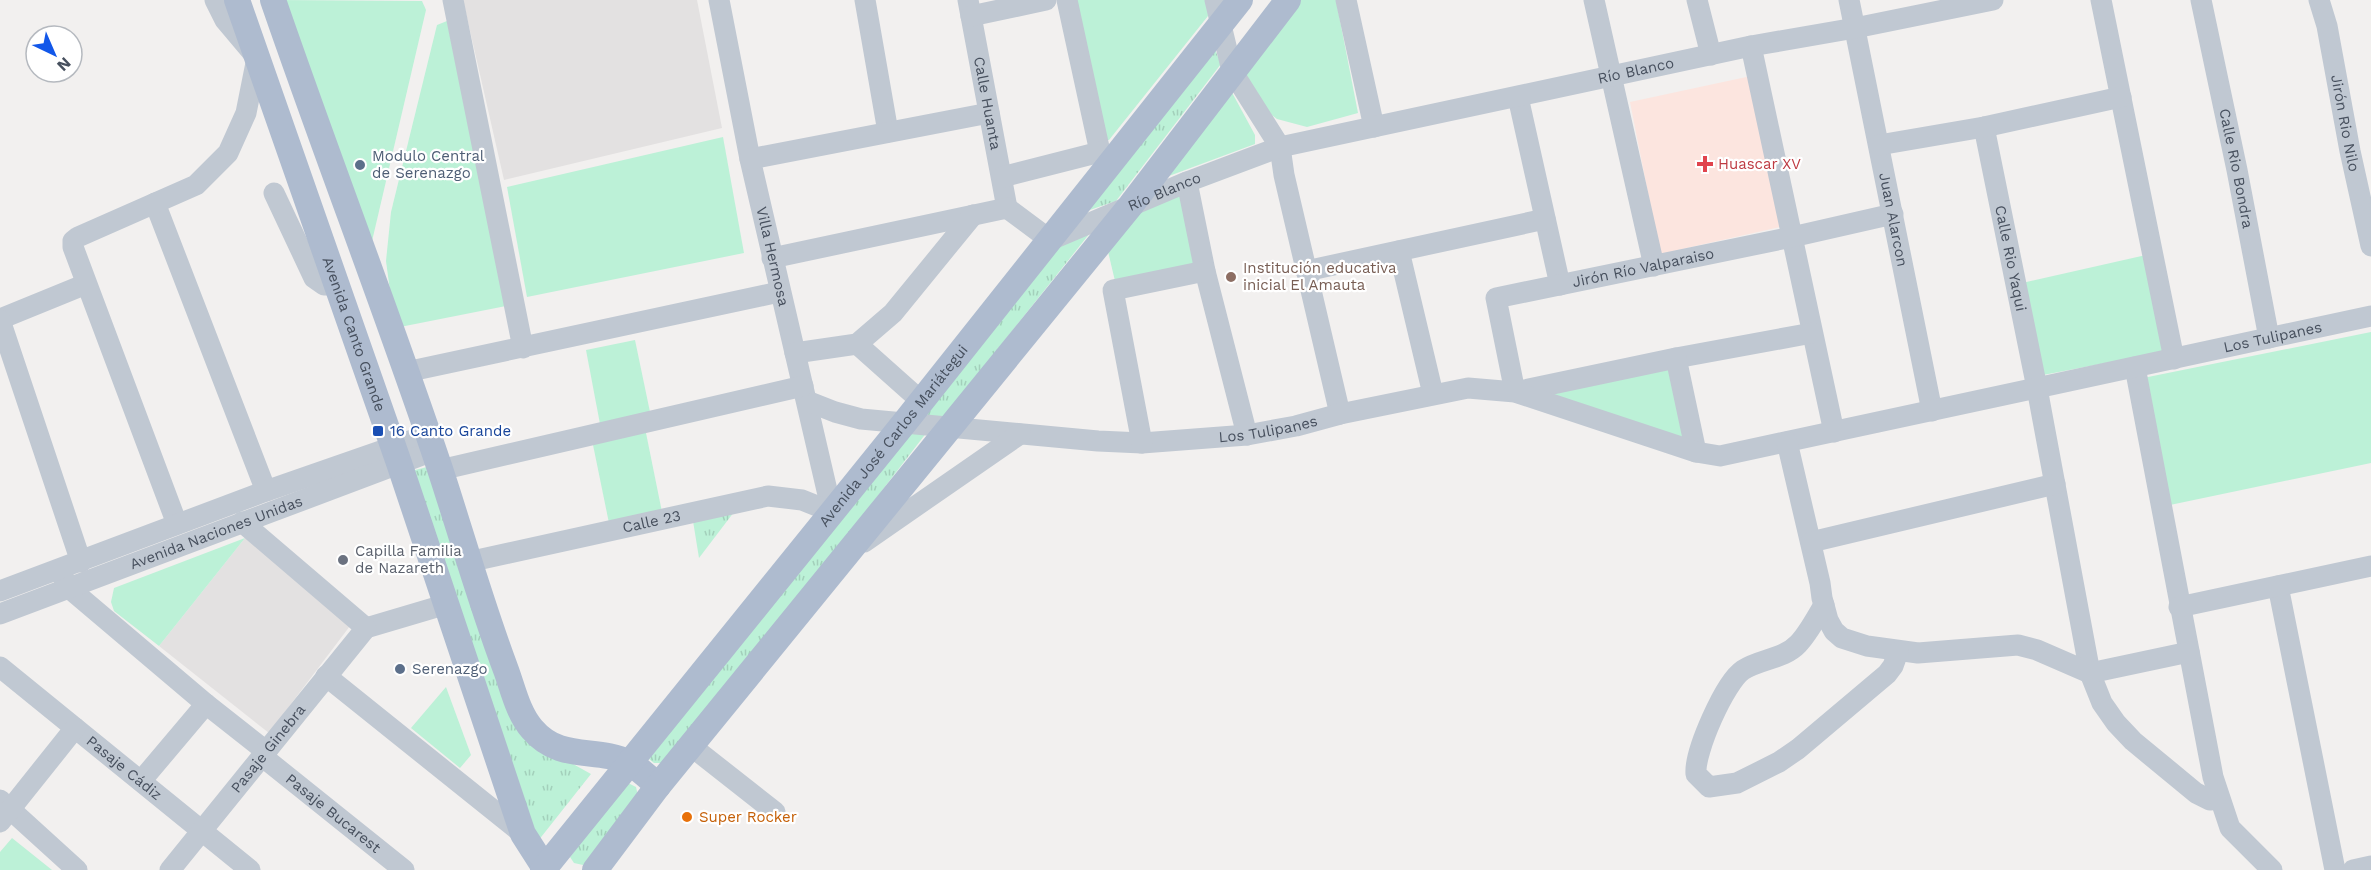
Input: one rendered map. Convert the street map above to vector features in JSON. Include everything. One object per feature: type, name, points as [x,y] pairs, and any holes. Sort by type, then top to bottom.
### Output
[{"type":"main road","name":"Avenida Canto Grande","points":[[237,0],[396,455],[524,834],[544,870]]},
{"type":"main road","points":[[273,0],[406,372],[498,651],[520,709],[530,727],[541,738],[557,747],[628,762],[658,786]]},
{"type":"main road","name":"Avenida José Carlos Mariátegui","points":[[544,870],[628,762],[1050,240],[1105,158],[1240,0]]},
{"type":"main road","points":[[595,870],[658,786],[1131,205],[1288,0]]},
{"type":"street","points":[[177,524],[86,284],[73,241],[196,185],[228,153],[246,113],[256,58],[225,20],[215,0]]},
{"type":"street","points":[[453,0],[523,348]]},
{"type":"street","name":"Villa Hermosa","points":[[719,0],[779,292],[832,512]]},
{"type":"street","points":[[865,0],[888,132]]},
{"type":"street","points":[[969,8],[1046,0]]},
{"type":"street","points":[[1002,177],[1105,158],[1067,0]]},
{"type":"street","points":[[1215,0],[1232,71],[1280,147],[1284,175],[1340,414]]},
{"type":"street","points":[[1346,0],[1374,127]]},
{"type":"street","points":[[1594,0],[1653,266]]},
{"type":"street","points":[[1697,0],[1711,55]]},
{"type":"street","name":"Juan Alarcon","points":[[1850,0],[1932,411]]},
{"type":"street","name":"Río Blanco","points":[[1050,240],[1187,182],[1280,147],[1751,46],[1993,0]]},
{"type":"street","points":[[2101,0],[2175,358]]},
{"type":"street","name":"Calle Rio Bondra","points":[[2201,0],[2240,181],[2270,338]]},
{"type":"street","name":"Jirón Rio Nilo","points":[[2319,0],[2327,26],[2350,151],[2371,246]]},
{"type":"street","name":"Calle Huanta","points":[[969,8],[1007,208]]},
{"type":"street","points":[[1751,46],[1834,432]]},
{"type":"street","points":[[1518,97],[1560,285]]},
{"type":"street","points":[[1879,145],[1984,127],[2121,97]]},
{"type":"street","points":[[750,159],[989,113]]},
{"type":"street","name":"Calle Rio Yaqui","points":[[1984,127],[2037,388],[2090,673],[2102,703],[2133,741],[2196,793],[2210,800],[2219,799]]},
{"type":"street","points":[[1187,182],[1205,272],[1247,435]]},
{"type":"street","points":[[274,194],[314,278],[324,285],[336,285]]},
{"type":"street","points":[[155,203],[266,491]]},
{"type":"street","points":[[772,258],[1007,208],[1050,240]]},
{"type":"street","name":"Jirón Río Valparaiso","points":[[1515,392],[1496,298],[1893,214]]},
{"type":"street","points":[[795,353],[857,344],[893,314],[973,215]]},
{"type":"street","points":[[1306,271],[1545,219]]},
{"type":"street","points":[[1399,251],[1432,394]]},
{"type":"street","points":[[1142,443],[1113,290],[1205,272]]},
{"type":"street","points":[[81,562],[0,320],[86,284]]},
{"type":"street","points":[[406,372],[779,292]]},
{"type":"street","name":"Los Tulipanes","points":[[805,394],[835,412],[861,419],[1142,443],[1247,435],[1468,388],[1515,392],[1696,452],[1720,456],[2371,316]]},
{"type":"street","points":[[1515,392],[1676,358],[1812,333]]},
{"type":"street","points":[[857,344],[921,401]]},
{"type":"street","points":[[1676,358],[1696,452]]},
{"type":"street","points":[[2135,367],[2179,607],[2219,799],[2230,828],[2272,870]]},
{"type":"street","name":"Avenida Naciones Unidas","points":[[0,614],[64,579],[81,562],[266,491],[396,455],[433,452],[805,394]]},
{"type":"street","points":[[846,554],[1020,434]]},
{"type":"street","points":[[1787,442],[1828,620],[1842,638],[1856,644],[1898,652],[1945,652],[2018,645],[2037,650],[2090,673],[2189,652]]},
{"type":"street","name":"Avenida Naciones Unidas","points":[[0,591],[64,579],[242,522],[396,455]]},
{"type":"street","points":[[1811,542],[2055,484]]},
{"type":"street","name":"Calle 23","points":[[468,562],[768,496],[802,500],[832,512]]},
{"type":"street","points":[[242,522],[366,628],[447,604]]},
{"type":"street","points":[[2179,607],[2371,566]]},
{"type":"street","name":"Pasaje Bucarest","points":[[64,579],[206,704],[404,870]]},
{"type":"street","points":[[2278,586],[2335,870]]},
{"type":"street","points":[[1824,605],[1797,645],[1785,653],[1742,670],[1728,685],[1696,756],[1696,774],[1709,787],[1737,783],[1752,777],[1798,749],[1887,674],[1898,652]]},
{"type":"street","name":"Pasaje Ginebra","points":[[170,870],[366,628]]},
{"type":"street","name":"Pasaje Cádiz","points":[[0,667],[250,870]]},
{"type":"street","points":[[326,676],[524,834]]},
{"type":"street","points":[[141,782],[206,704]]},
{"type":"street","points":[[75,728],[4,810],[75,870]]},
{"type":"street","points":[[691,746],[775,812]]},
{"type":"street","points":[[2353,870],[2371,866]]},
{"type":"shaded area","points":[[463,0],[697,0],[722,128],[504,180]]},
{"type":"shaded area","name":"Huascar XV","points":[[1751,76],[1780,227],[1660,254],[1630,102]]},
{"type":"shaded area","points":[[245,538],[353,622],[269,733],[159,646]]},
{"type":"green space","points":[[277,0],[422,1],[426,10],[369,254]]},
{"type":"green space","points":[[1071,0],[1209,0],[1212,11],[1109,140],[1100,140]]},
{"type":"green space","points":[[1300,0],[1336,0],[1358,113],[1307,127],[1277,119],[1265,110],[1243,71]]},
{"type":"green space","points":[[447,21],[506,306],[395,328],[386,261],[391,212],[437,25]]},
{"type":"green space","points":[[1214,47],[1221,64],[1116,201],[1081,213]]},
{"type":"green space","points":[[1229,87],[1255,135],[1255,144],[1169,176]]},
{"type":"green space","points":[[723,137],[744,253],[527,297],[507,187]]},
{"type":"green space","points":[[1186,190],[1199,263],[1115,281],[1106,243],[1132,212]]},
{"type":"green space","points":[[1090,233],[942,419],[923,416],[1058,239]]},
{"type":"green space","points":[[2146,255],[2169,351],[2043,375],[2022,283]]},
{"type":"green space","points":[[2371,332],[2371,463],[2170,505],[2143,378]]},
{"type":"green space","points":[[635,340],[650,412],[600,424],[586,350]]},
{"type":"green space","points":[[1674,367],[1689,442],[1539,395]]},
{"type":"green space","points":[[645,428],[663,517],[610,528],[592,440]]},
{"type":"green space","points":[[903,431],[927,432],[834,553],[663,763],[654,763],[649,759]]},
{"type":"green space","points":[[427,467],[523,736],[591,774],[538,841],[411,471]]},
{"type":"green space","points":[[734,512],[699,558],[693,521]]},
{"type":"green space","points":[[245,538],[159,646],[114,611],[111,602],[114,588]]},
{"type":"green space","points":[[446,687],[471,755],[460,768],[411,728]]},
{"type":"green space","points":[[628,783],[636,787],[638,796],[591,862],[583,865],[574,863],[570,857],[622,787]]},
{"type":"green space","points":[[12,838],[52,870],[0,870],[0,852]]},
{"type":"place","name":"Huascar XV","points":[[1705,164]]},
{"type":"place","name":"Modulo Central de Serenazgo","points":[[360,165]]},
{"type":"place","name":"Institución educativa inicial El Amauta","points":[[1231,277]]},
{"type":"place","name":"16 Canto Grande","points":[[378,431]]},
{"type":"place","name":"Capilla Familia de Nazareth","points":[[343,560]]},
{"type":"place","name":"Serenazgo","points":[[400,669]]},
{"type":"place","name":"Super Rocker","points":[[687,817]]}]
